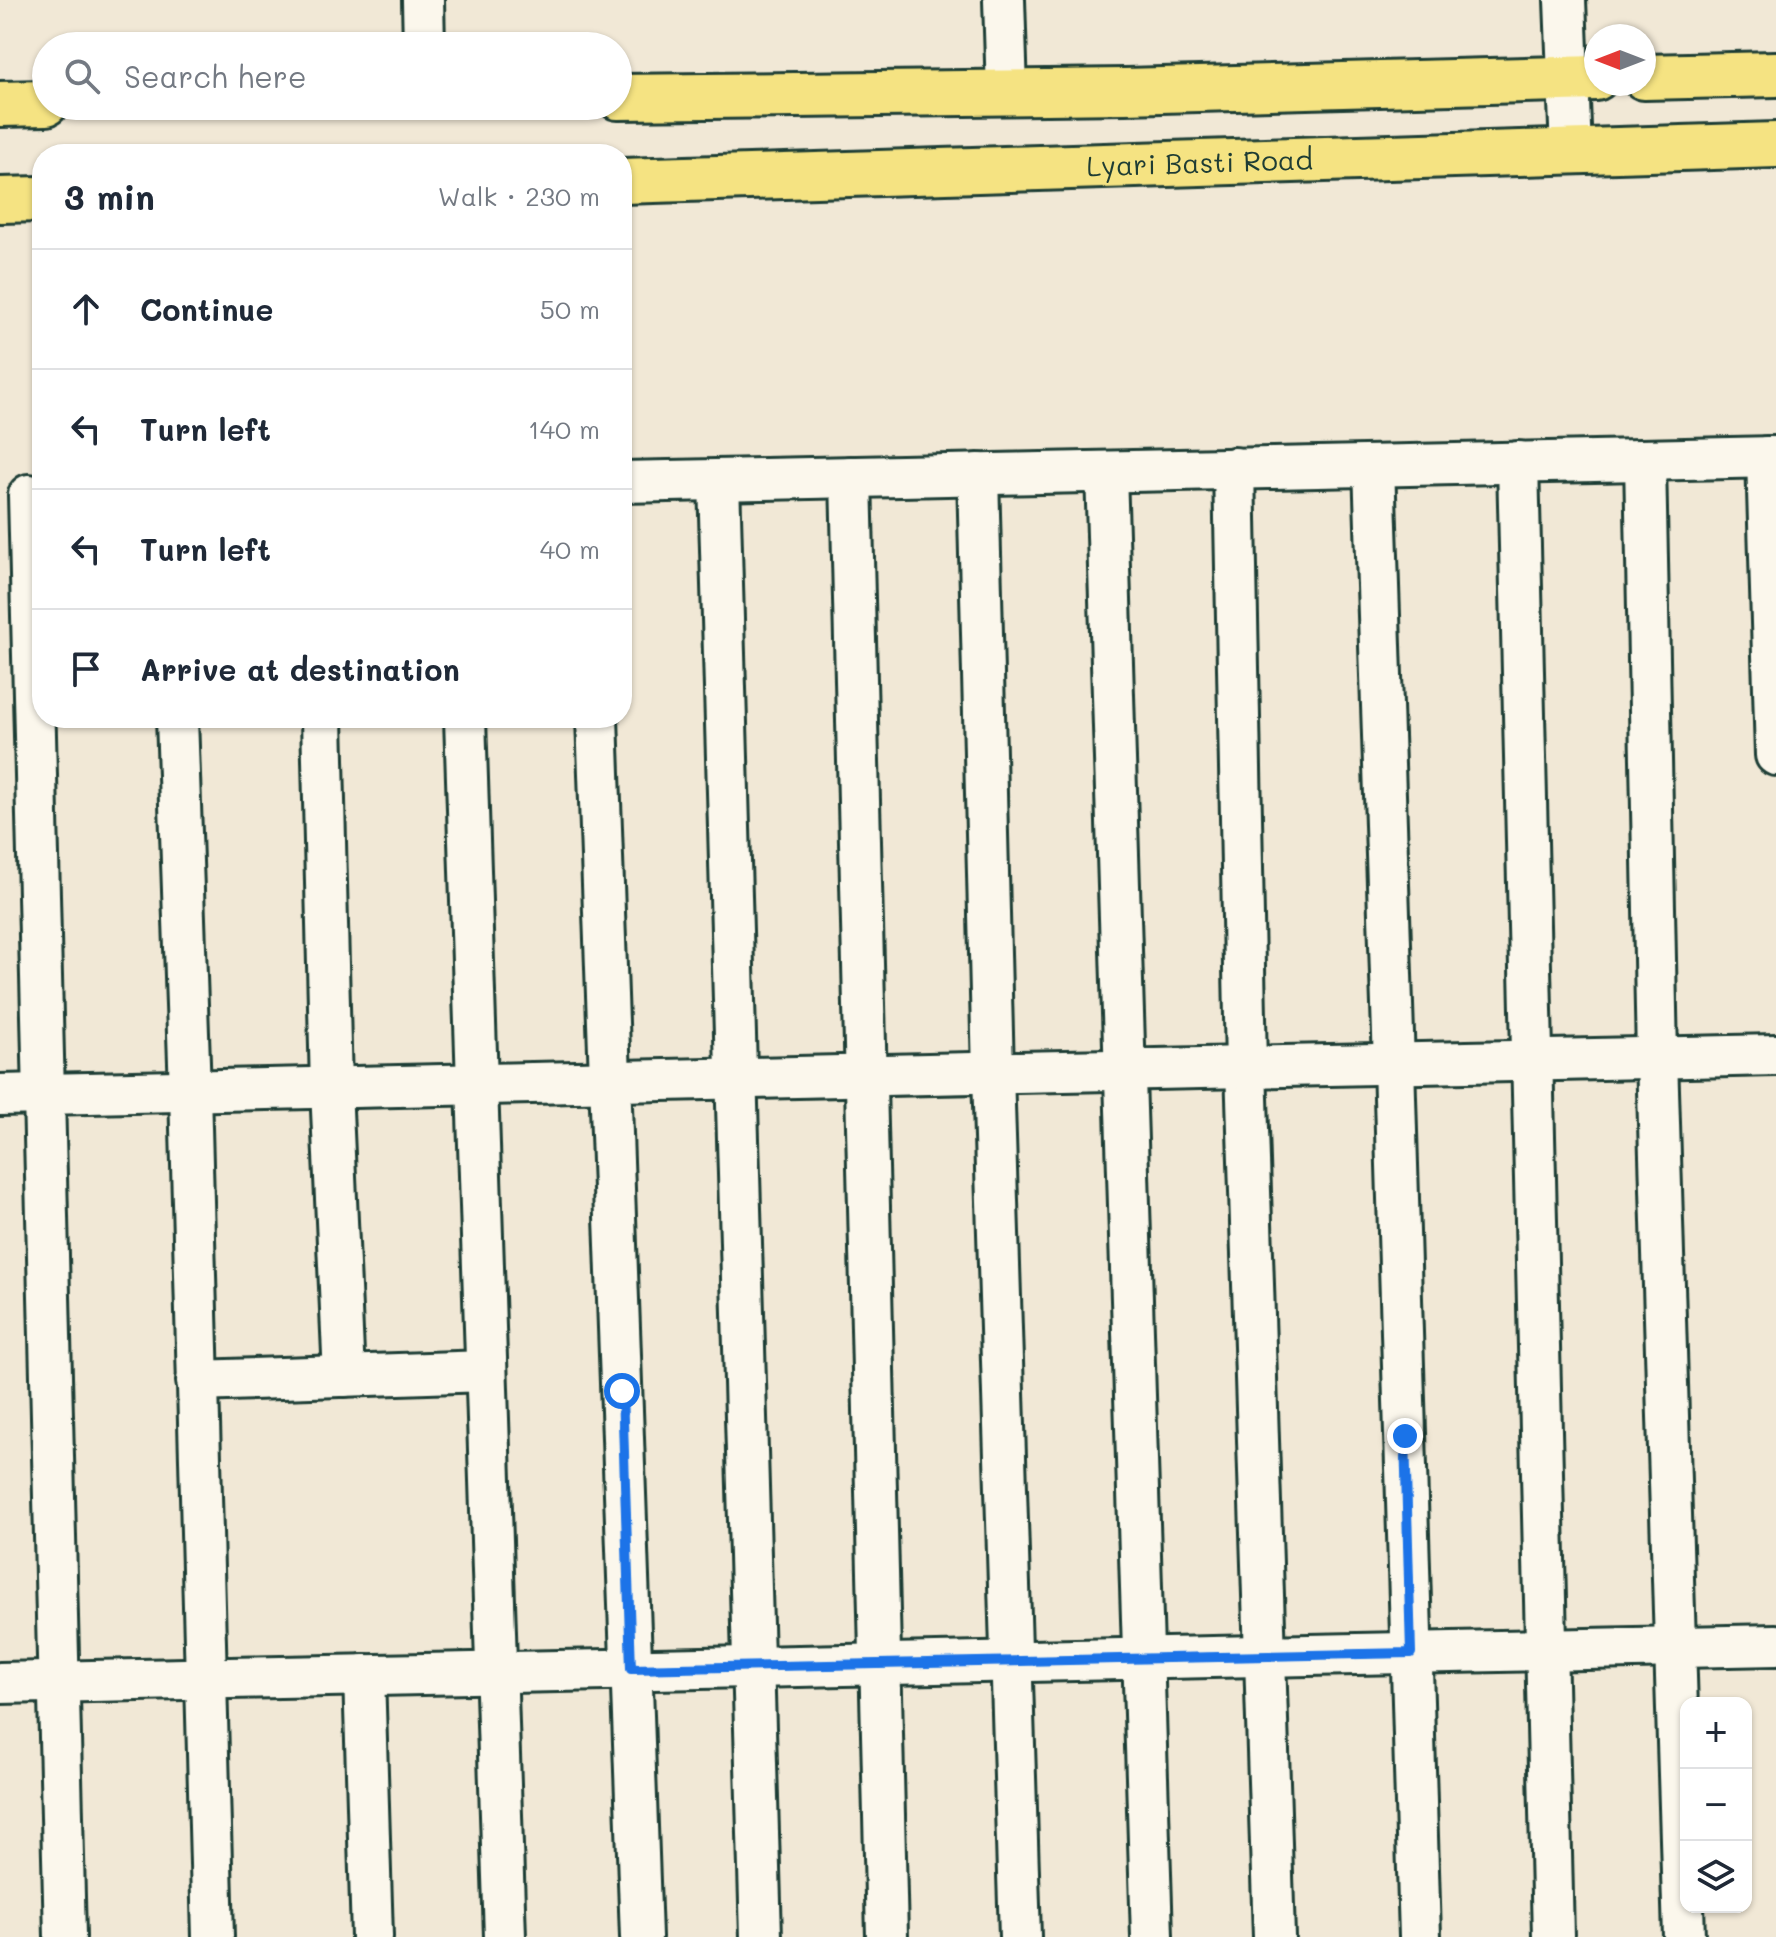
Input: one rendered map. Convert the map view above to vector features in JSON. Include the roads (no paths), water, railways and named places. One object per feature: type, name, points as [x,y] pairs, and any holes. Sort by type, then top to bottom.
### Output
[{"type":"main road","points":[[1656,77],[1776,74]]},
{"type":"main road","points":[[632,97],[1582,79]]},
{"type":"main road","points":[[0,104],[32,103]]},
{"type":"main road","name":"Lyari Basti Road","points":[[632,181],[1776,145]]},
{"type":"main road","points":[[0,200],[32,199]]},
{"type":"street","points":[[423,0],[424,32]]},
{"type":"street","points":[[1004,0],[1007,92]]},
{"type":"street","points":[[1565,0],[1582,79],[1571,152]]},
{"type":"street","points":[[632,482],[1772,457],[1776,755]]},
{"type":"street","points":[[1645,460],[1657,1058],[1684,1937]]},
{"type":"street","points":[[1518,462],[1553,1937]]},
{"type":"street","points":[[1374,466],[1420,1937]]},
{"type":"street","points":[[1234,468],[1246,1067],[1274,1937]]},
{"type":"street","points":[[1106,472],[1152,1937]]},
{"type":"street","points":[[978,474],[1020,1937]]},
{"type":"street","points":[[851,477],[887,1937]]},
{"type":"street","points":[[719,480],[761,1937]]},
{"type":"street","points":[[24,495],[44,1094],[65,1937]]},
{"type":"street","points":[[177,728],[213,1937]]},
{"type":"street","points":[[322,728],[331,1088],[344,1376]]},
{"type":"street","points":[[465,728],[505,1937]]},
{"type":"street","points":[[597,728],[641,1937]]},
{"type":"street","points":[[0,1095],[1776,1055]]},
{"type":"street","points":[[197,1381],[486,1371]]},
{"type":"street","points":[[0,1683],[1776,1645]]},
{"type":"street","points":[[364,1675],[372,1937]]}]
